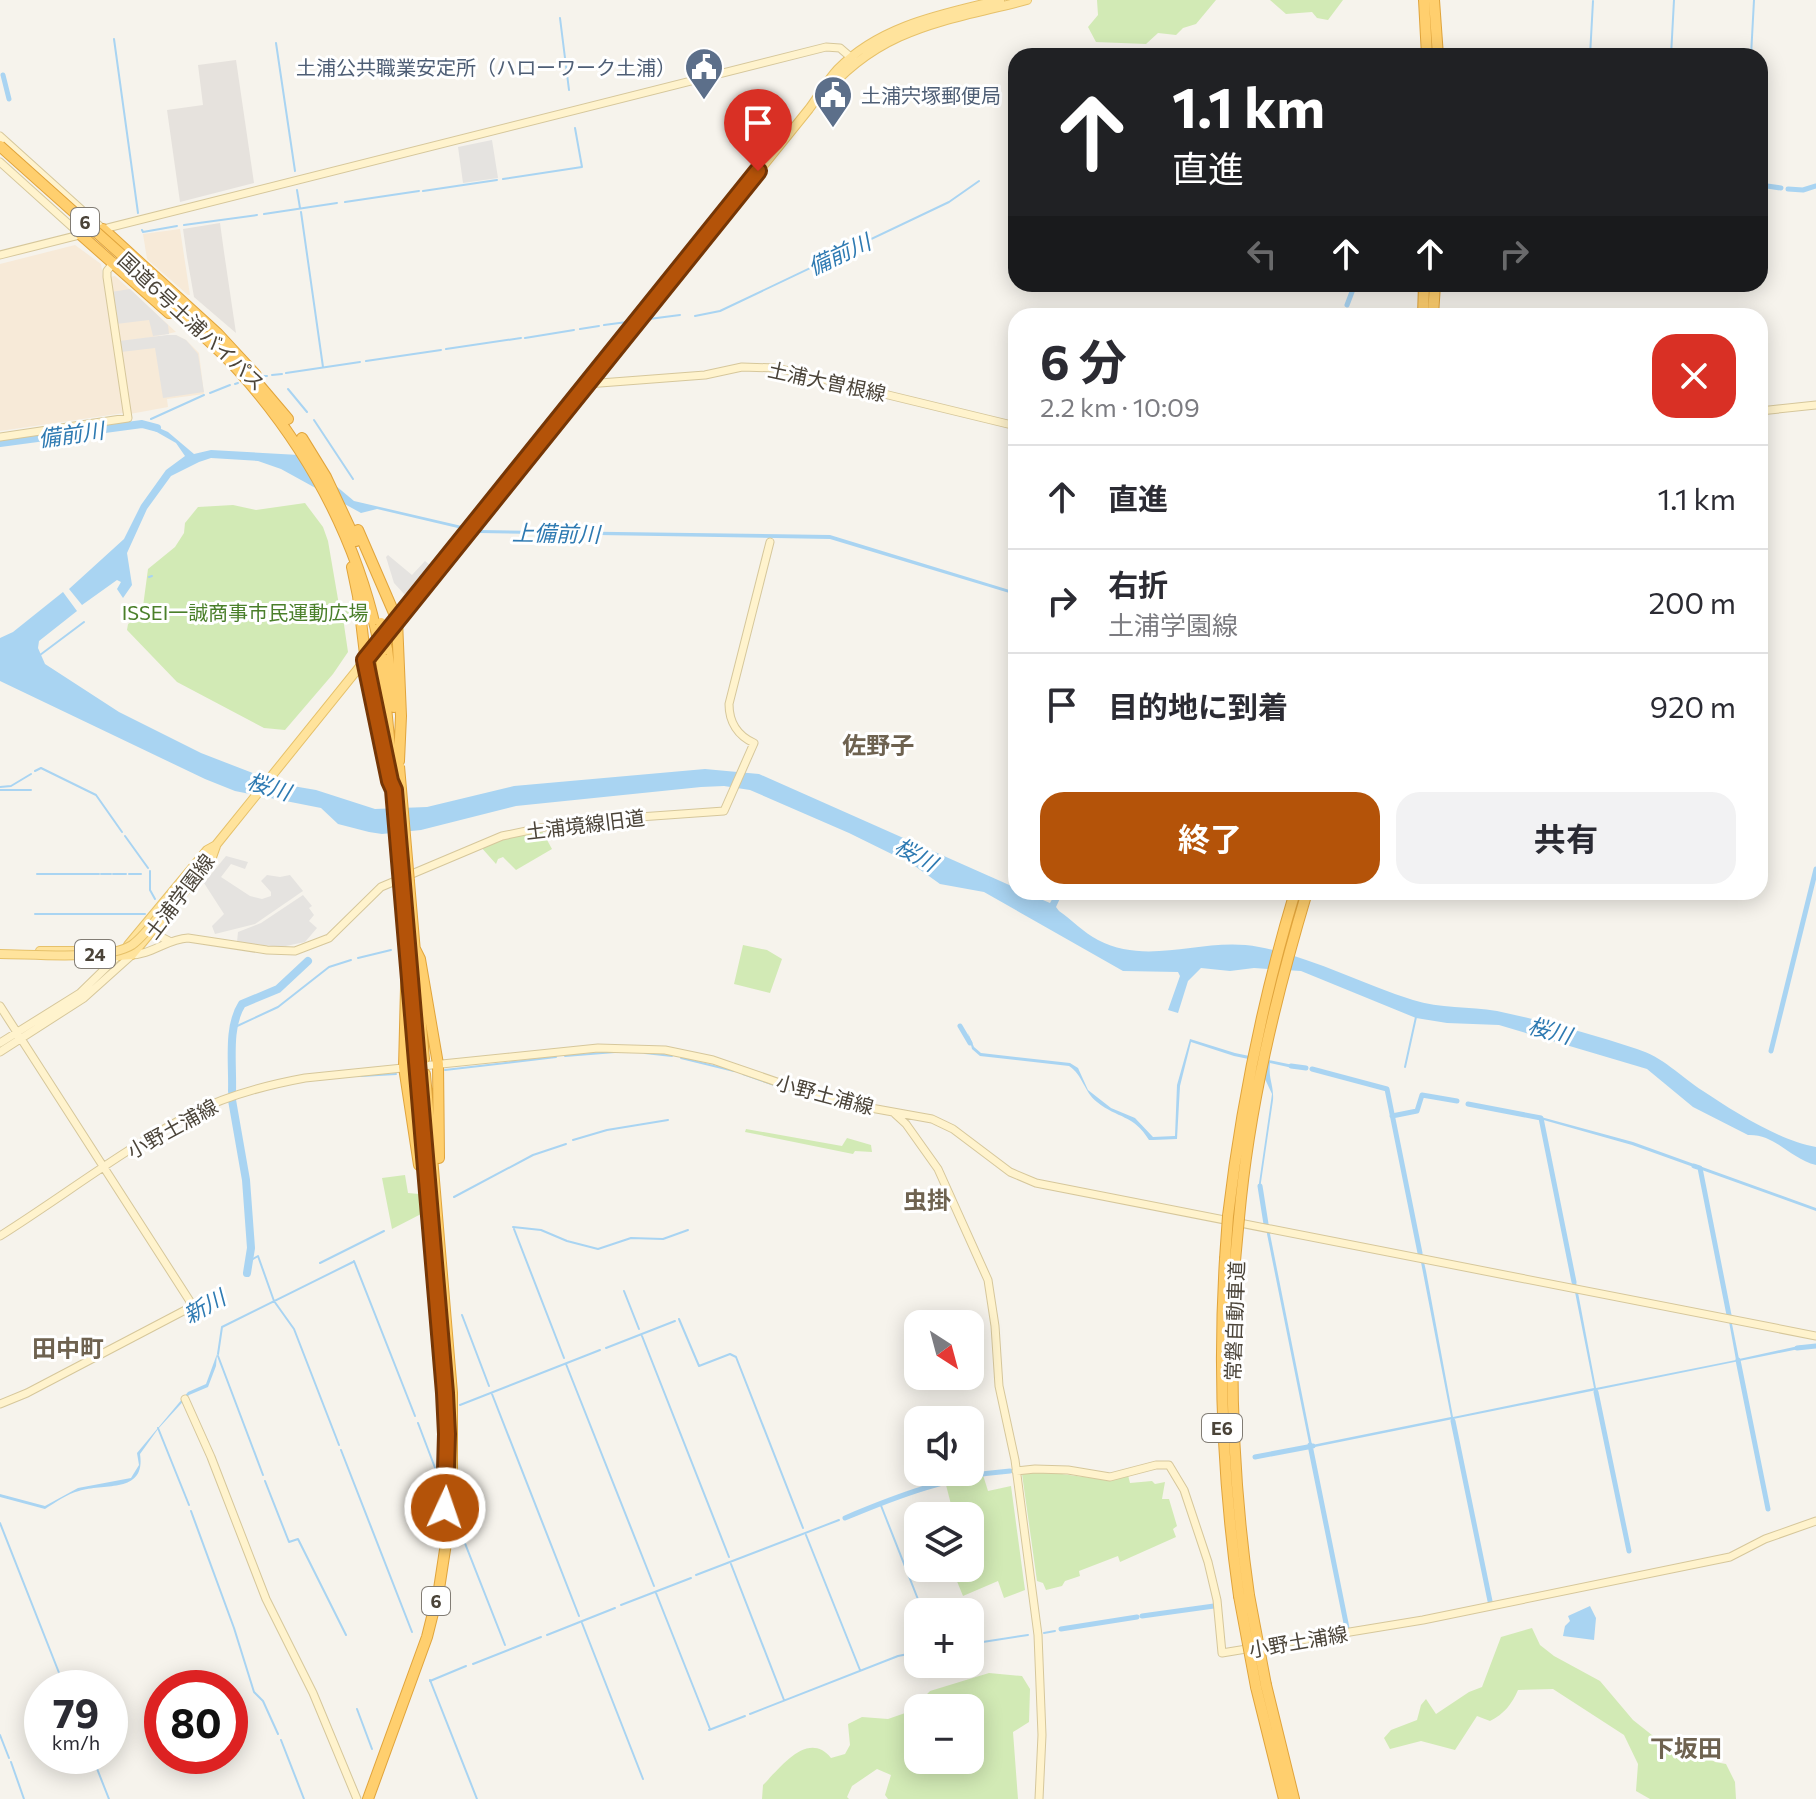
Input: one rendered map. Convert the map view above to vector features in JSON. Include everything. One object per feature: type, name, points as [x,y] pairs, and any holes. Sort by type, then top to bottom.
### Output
[{"type":"highway","points":[[1424,0],[1427,48]]},
{"type":"highway","points":[[1434,0],[1437,48]]},
{"type":"highway","name":"国道6号土浦バイパス","points":[[2,141],[169,301]]},
{"type":"highway","name":"国道6号土浦バイパス","points":[[0,155],[221,344],[326,477],[349,518],[364,562],[384,653],[431,1183]]},
{"type":"highway","points":[[103,229],[237,352],[267,399]]},
{"type":"highway","points":[[81,235],[267,399]]},
{"type":"highway","name":"国道6号土浦バイパス","points":[[306,451],[349,542],[379,626]]},
{"type":"highway","points":[[349,518],[397,620],[401,716],[394,766]]},
{"type":"highway","points":[[349,542],[365,660],[394,766]]},
{"type":"highway","name":"国道6号土浦バイパス","points":[[394,766],[394,790],[406,882]]},
{"type":"highway","name":"常磐自動車道","points":[[1284,1799],[1244,1596],[1232,1418],[1230,1260],[1233,1217],[1253,1083],[1290,930],[1294,900]]},
{"type":"highway","name":"常磐自動車道","points":[[1290,930],[1303,900]]},
{"type":"highway","points":[[411,948],[420,959],[438,1064],[431,1183],[433,1219]]},
{"type":"highway","points":[[411,948],[404,1067],[431,1183]]},
{"type":"highway","name":"6","points":[[368,1799],[409,1693],[439,1589],[452,1504],[448,1393],[433,1219],[440,1188],[431,1183]]},
{"type":"highway","name":"6","points":[[359,1799],[411,1667],[432,1589],[445,1508],[448,1393]]},
{"type":"highway","name":"常磐自動車道","points":[[1261,1686],[1294,1799]]},
{"type":"main road","name":"土浦学園線","points":[[124,954],[194,864],[218,842],[814,102],[853,60],[878,39],[908,25],[1000,0]]},
{"type":"main road","name":"土浦学園線","points":[[853,60],[904,33],[1027,0]]},
{"type":"main road","name":"土浦学園線","points":[[0,954],[124,954],[159,924],[211,860],[218,842]]},
{"type":"main road","name":"24","points":[[0,954],[117,951],[139,939],[218,842]]},
{"type":"street","points":[[0,255],[826,47],[840,48],[853,60]]},
{"type":"street","points":[[2,141],[103,229]]},
{"type":"street","points":[[0,162],[81,235]]},
{"type":"street","points":[[0,437],[128,418],[107,277],[107,271],[119,257],[121,247]]},
{"type":"street","name":"土浦大曽根線","points":[[587,384],[705,375],[742,367],[777,368],[1008,424]]},
{"type":"street","points":[[1768,410],[1816,405]]},
{"type":"street","name":"土浦境線旧道","points":[[124,954],[151,951],[169,941],[188,938],[295,951],[329,938],[369,897],[386,885],[502,836],[569,822],[724,811],[753,747],[736,729],[729,704],[770,542]]},
{"type":"street","points":[[159,924],[159,936],[169,941]]},
{"type":"street","points":[[0,1043],[84,998],[124,954]]},
{"type":"street","points":[[0,1052],[19,1035],[80,993],[124,954]]},
{"type":"street","name":"小野土浦線","points":[[0,1006],[103,1166],[193,1113],[242,1093],[305,1078],[598,1048],[652,1049],[713,1060],[832,1101],[892,1111],[906,1124],[938,1169],[988,1280],[999,1386],[1016,1471],[1068,1470],[1110,1477],[1156,1465],[1169,1465],[1184,1490],[1208,1562],[1217,1600],[1222,1653],[1423,1620],[1730,1557],[1765,1539],[1816,1521]]},
{"type":"street","points":[[892,1111],[942,1123],[1003,1168],[1036,1183],[1816,1336]]},
{"type":"street","points":[[0,1236],[103,1166],[193,1306],[27,1393],[0,1404]]},
{"type":"street","points":[[185,1399],[266,1599],[313,1693],[359,1799]]},
{"type":"street","points":[[1016,1471],[1039,1656],[1042,1735],[1039,1799]]},
{"type":"shaded area","points":[[236,60],[254,183],[180,202],[167,110],[203,105],[198,65]]},
{"type":"shaded area","points":[[492,140],[498,178],[463,183],[458,147]]},
{"type":"shaded area","points":[[220,223],[236,333],[194,297],[187,257],[183,229]]},
{"type":"shaded area","points":[[180,229],[190,295],[147,259],[143,234]]},
{"type":"shaded area","points":[[75,245],[101,264],[124,413],[0,431],[0,264]]},
{"type":"shaded area","points":[[115,276],[176,332],[152,337],[176,335],[199,353],[204,394],[167,399],[168,407],[130,414],[108,277]]},
{"type":"shaded area","points":[[130,289],[168,325],[169,334],[153,336],[149,320],[116,324],[111,292]]},
{"type":"shaded area","points":[[167,335],[186,340],[198,354],[204,392],[163,398],[155,348],[121,352],[119,341]]},
{"type":"shaded area","points":[[388,555],[412,575],[425,561],[430,565],[405,595],[394,583]]},
{"type":"shaded area","points":[[226,856],[248,862],[245,869],[231,864],[221,877],[250,896],[262,899],[271,896],[261,881],[267,875],[290,875],[303,891],[255,924],[215,934],[212,926],[224,914],[204,883]]},
{"type":"shaded area","points":[[303,895],[312,906],[309,908],[314,915],[309,921],[317,928],[305,942],[281,947],[237,942],[238,932],[261,923]]},
{"type":"green space","points":[[1097,0],[1216,0],[1196,24],[1183,28],[1176,35],[1158,33],[1146,44],[1096,42],[1088,27],[1098,15]]},
{"type":"green space","points":[[1270,0],[1343,0],[1328,20],[1317,18],[1312,12],[1286,14]]},
{"type":"green space","name":"ISSEI一誠商事市民運動広場","points":[[305,503],[323,527],[328,541],[339,605],[347,603],[350,616],[343,618],[348,652],[285,730],[264,728],[177,682],[127,630],[128,624],[142,614],[148,569],[175,547],[184,533],[185,523],[198,507],[233,505],[256,510]]},
{"type":"green space","points":[[541,829],[552,849],[516,870],[503,857],[496,864],[480,846],[503,837]]},
{"type":"green space","points":[[743,945],[767,950],[782,959],[770,993],[734,984]]},
{"type":"green space","points":[[746,1129],[842,1146],[847,1138],[871,1145],[872,1152],[855,1151],[853,1154],[745,1132]]},
{"type":"green space","points":[[405,1175],[408,1193],[419,1194],[423,1213],[392,1229],[382,1178]]},
{"type":"green space","points":[[1035,1471],[1095,1478],[1128,1475],[1130,1483],[1165,1482],[1162,1499],[1169,1499],[1177,1526],[1173,1529],[1176,1537],[1120,1562],[1118,1556],[1079,1571],[1080,1576],[1046,1590],[1043,1583],[1037,1581],[1022,1474]]},
{"type":"green space","points":[[984,1478],[988,1491],[1011,1486],[1025,1590],[1004,1598],[998,1581],[963,1596],[957,1582],[984,1582],[984,1502],[950,1502],[946,1486],[984,1486]]},
{"type":"green space","points":[[1532,1628],[1540,1645],[1600,1681],[1633,1720],[1662,1743],[1726,1764],[1735,1782],[1736,1799],[1650,1799],[1636,1791],[1638,1764],[1624,1735],[1553,1689],[1518,1690],[1507,1708],[1495,1718],[1490,1721],[1477,1716],[1455,1750],[1421,1741],[1390,1749],[1384,1738],[1391,1730],[1417,1720],[1426,1699],[1436,1714],[1482,1687],[1501,1637]]},
{"type":"green space","points":[[989,1673],[1022,1676],[1030,1689],[1029,1722],[1013,1732],[1018,1799],[888,1799],[885,1795],[891,1775],[877,1769],[852,1786],[849,1799],[762,1799],[763,1785],[786,1761],[804,1749],[822,1750],[831,1758],[845,1754],[850,1745],[848,1724],[862,1717],[888,1719],[904,1713],[904,1774],[984,1774],[984,1694],[927,1694],[973,1678],[984,1678],[984,1675]]},
{"type":"water","name":"上備前川","points":[[150,424],[168,432],[194,454],[211,450],[299,455],[354,501],[479,530],[830,535],[1008,590],[1008,593],[830,539],[479,533],[377,509],[361,513],[281,469],[258,461],[211,458],[171,476],[147,509],[127,553],[132,585],[123,598],[117,589],[121,582],[117,580],[82,605],[69,589],[124,539],[141,505],[166,470],[185,456],[176,443],[148,427]]},
{"type":"water","name":"桜川","points":[[63,592],[77,611],[39,641],[38,648],[45,664],[119,712],[201,753],[281,784],[316,790],[375,809],[427,807],[514,786],[705,769],[759,774],[1008,884],[1008,900],[1043,900],[1050,903],[1059,900],[1056,907],[1059,911],[1093,937],[1118,948],[1157,951],[1218,945],[1259,947],[1298,957],[1423,1003],[1497,1011],[1646,1052],[1757,1124],[1787,1139],[1816,1147],[1816,1165],[1798,1158],[1767,1138],[1748,1135],[1693,1107],[1647,1069],[1499,1025],[1416,1018],[1301,971],[1201,968],[1188,981],[1178,1013],[1168,1010],[1180,976],[1178,972],[1123,971],[984,892],[940,884],[912,864],[750,790],[724,786],[701,787],[516,806],[421,830],[382,834],[338,824],[321,808],[235,791],[205,779],[0,681],[0,638],[13,632]]},
{"type":"water","points":[[968,1033],[974,1047],[981,1053],[1070,1063],[1078,1068],[1088,1090],[1111,1108],[1135,1118],[1153,1137],[1175,1136],[1177,1085],[1190,1039],[1235,1053],[1298,1066],[1297,1069],[1270,1063],[1273,1100],[1258,1190],[1272,1094],[1265,1079],[1268,1063],[1191,1042],[1180,1086],[1177,1139],[1149,1140],[1137,1125],[1097,1102],[1069,1066],[980,1056],[972,1049]]},
{"type":"water","points":[[1541,1117],[1633,1142],[1816,1208],[1816,1211],[1632,1145]]},
{"type":"water","points":[[1265,1224],[1268,1224],[1312,1445],[1451,1417],[1419,1252],[1422,1253],[1426,1271],[1453,1417],[1594,1388],[1573,1282],[1576,1282],[1596,1388],[1736,1360],[1730,1314],[1739,1359],[1803,1345],[1804,1348],[1310,1448]]},
{"type":"water","points":[[217,1354],[208,1387],[189,1395],[158,1429],[140,1454],[140,1467],[137,1476],[130,1481],[75,1492],[45,1509],[0,1497],[0,1494],[45,1506],[78,1488],[131,1478],[139,1465],[137,1453],[188,1392],[206,1384]]},
{"type":"water","points":[[1590,1606],[1596,1618],[1594,1640],[1563,1636],[1565,1626],[1570,1621],[1568,1616]]},
{"type":"waterway","points":[[1671,48],[1674,0]]},
{"type":"waterway","points":[[1751,48],[1754,0]]},
{"type":"waterway","points":[[1590,48],[1593,1]]},
{"type":"waterway","points":[[560,18],[569,90]]},
{"type":"waterway","points":[[114,39],[138,213]]},
{"type":"waterway","points":[[276,43],[295,171]]},
{"type":"waterway","points":[[3,75],[9,99]]},
{"type":"waterway","points":[[503,179],[582,167],[575,128]]},
{"type":"waterway","points":[[423,191],[497,180]]},
{"type":"waterway","name":"備前川","points":[[695,316],[720,311],[949,202],[979,181]]},
{"type":"waterway","points":[[1768,186],[1781,188]]},
{"type":"waterway","points":[[1788,189],[1803,190],[1816,186]]},
{"type":"waterway","points":[[297,190],[300,208]]},
{"type":"waterway","points":[[345,202],[419,191]]},
{"type":"waterway","points":[[264,214],[337,203]]},
{"type":"waterway","points":[[301,212],[323,367]]},
{"type":"waterway","points":[[184,225],[257,215]]},
{"type":"waterway","points":[[142,230],[177,226]]},
{"type":"waterway","points":[[1347,305],[1352,292]]},
{"type":"waterway","name":"備前川","points":[[649,319],[680,315]]},
{"type":"waterway","name":"備前川","points":[[604,325],[627,322]]},
{"type":"waterway","name":"備前川","points":[[580,329],[599,326]]},
{"type":"waterway","name":"備前川","points":[[525,338],[574,330]]},
{"type":"waterway","name":"備前川","points":[[446,349],[521,338]]},
{"type":"waterway","name":"備前川","points":[[366,361],[441,350]]},
{"type":"waterway","name":"備前川","points":[[286,373],[360,362]]},
{"type":"waterway","name":"備前川","points":[[272,375],[282,374]]},
{"type":"waterway","name":"備前川","points":[[210,393],[230,385]]},
{"type":"waterway","points":[[288,389],[307,412]]},
{"type":"waterway","name":"備前川","points":[[151,419],[204,395]]},
{"type":"waterway","points":[[314,420],[353,479]]},
{"type":"waterway","name":"備前川","points":[[0,443],[142,424],[157,428]]},
{"type":"waterway","points":[[40,655],[84,622]]},
{"type":"waterway","points":[[35,771],[41,768],[96,795],[122,832]]},
{"type":"waterway","points":[[0,787],[11,786],[31,774]]},
{"type":"waterway","points":[[0,790],[31,790]]},
{"type":"waterway","points":[[125,836],[148,868]]},
{"type":"waterway","points":[[1771,1051],[1816,869]]},
{"type":"waterway","points":[[150,871],[150,890],[155,899]]},
{"type":"waterway","points":[[37,874],[99,874]]},
{"type":"waterway","points":[[101,874],[111,874]]},
{"type":"waterway","points":[[113,874],[126,874]]},
{"type":"waterway","points":[[129,874],[141,874]]},
{"type":"waterway","points":[[35,914],[145,914]]},
{"type":"waterway","points":[[358,958],[391,950]]},
{"type":"waterway","points":[[235,1027],[278,1007],[329,967],[351,960]]},
{"type":"waterway","name":"新川","points":[[232,1091],[234,1024],[242,1004],[278,989],[308,961]]},
{"type":"waterway","points":[[1405,1067],[1416,1017]]},
{"type":"waterway","points":[[960,1026],[970,1043]]},
{"type":"waterway","points":[[565,1056],[615,1052]]},
{"type":"waterway","points":[[645,1053],[672,1056]]},
{"type":"waterway","points":[[445,1070],[556,1057]]},
{"type":"waterway","points":[[681,1058],[734,1071]]},
{"type":"waterway","points":[[1291,1066],[1306,1068]]},
{"type":"waterway","points":[[1312,1069],[1387,1089],[1420,1253]]},
{"type":"waterway","points":[[361,1076],[396,1074]]},
{"type":"waterway","points":[[743,1074],[824,1103]]},
{"type":"waterway","points":[[1392,1116],[1417,1111],[1422,1095],[1457,1101]]},
{"type":"waterway","name":"新川","points":[[232,1100],[246,1180],[251,1248],[247,1273]]},
{"type":"waterway","points":[[1468,1104],[1541,1118],[1574,1282]]},
{"type":"waterway","points":[[573,1140],[607,1130],[668,1120]]},
{"type":"waterway","points":[[454,1197],[533,1155],[566,1144]]},
{"type":"waterway","points":[[1694,1166],[1700,1168],[1729,1315]]},
{"type":"waterway","points":[[1260,1186],[1266,1224]]},
{"type":"waterway","points":[[513,1227],[541,1230],[598,1249],[631,1238],[663,1239],[688,1230]]},
{"type":"waterway","points":[[514,1229],[564,1358]]},
{"type":"waterway","points":[[320,1263],[384,1231]]},
{"type":"waterway","points":[[248,1262],[258,1256],[274,1301],[294,1329],[339,1445]]},
{"type":"waterway","points":[[354,1261],[415,1416]]},
{"type":"waterway","points":[[218,1354],[222,1327],[353,1262]]},
{"type":"waterway","points":[[624,1291],[639,1329]]},
{"type":"waterway","points":[[462,1315],[489,1386]]},
{"type":"waterway","points":[[679,1319],[699,1366],[730,1354],[736,1357],[803,1528]]},
{"type":"waterway","points":[[606,1348],[675,1321]]},
{"type":"waterway","points":[[642,1336],[729,1557]]},
{"type":"waterway","points":[[1797,1348],[1816,1346]]},
{"type":"waterway","points":[[460,1405],[600,1350]]},
{"type":"waterway","points":[[218,1356],[263,1475]]},
{"type":"waterway","points":[[1738,1360],[1768,1509]]},
{"type":"waterway","points":[[566,1364],[654,1586]]},
{"type":"waterway","points":[[1596,1392],[1629,1551]]},
{"type":"waterway","points":[[492,1394],[579,1616]]},
{"type":"waterway","points":[[1453,1421],[1490,1601]]},
{"type":"waterway","points":[[418,1423],[437,1473]]},
{"type":"waterway","points":[[158,1428],[189,1505]]},
{"type":"waterway","points":[[1310,1445],[1347,1628]]},
{"type":"waterway","points":[[1255,1457],[1313,1446]]},
{"type":"waterway","points":[[341,1450],[412,1632]]},
{"type":"waterway","points":[[845,1518],[926,1488],[967,1477],[1010,1471]]},
{"type":"waterway","points":[[265,1481],[289,1542],[298,1539],[346,1635]]},
{"type":"waterway","points":[[880,1503],[917,1598]]},
{"type":"waterway","points":[[191,1511],[254,1692],[263,1701],[278,1734]]},
{"type":"waterway","points":[[696,1575],[839,1520]]},
{"type":"waterway","points":[[0,1523],[58,1670]]},
{"type":"waterway","points":[[457,1523],[505,1645]]},
{"type":"waterway","points":[[806,1535],[860,1670]]},
{"type":"waterway","points":[[731,1564],[784,1700]]},
{"type":"waterway","points":[[621,1605],[691,1578]]},
{"type":"waterway","points":[[656,1593],[710,1729]]},
{"type":"waterway","points":[[1142,1616],[1214,1606]]},
{"type":"waterway","points":[[547,1635],[615,1608]]},
{"type":"waterway","points":[[1061,1629],[1137,1617]]},
{"type":"waterway","points":[[582,1623],[643,1779]]},
{"type":"waterway","points":[[1044,1633],[1055,1631]]},
{"type":"waterway","points":[[984,1642],[1028,1635]]},
{"type":"waterway","points":[[473,1664],[541,1637]]},
{"type":"waterway","points":[[750,1714],[904,1655]]},
{"type":"waterway","points":[[430,1681],[466,1666]]},
{"type":"waterway","points":[[430,1680],[477,1799]]},
{"type":"waterway","points":[[357,1709],[372,1749]]},
{"type":"waterway","points":[[709,1730],[745,1716]]},
{"type":"waterway","points":[[0,1735],[9,1758]]},
{"type":"waterway","points":[[281,1740],[304,1799]]},
{"type":"waterway","points":[[11,1762],[24,1799]]},
{"type":"waterway","points":[[99,1774],[109,1799]]},
{"type":"place","name":"土浦公共職業安定所（ハローワーク土浦）","points":[[704,101]]},
{"type":"place","name":"土浦宍塚郵便局","points":[[833,129]]},
{"type":"district","name":"佐野子","points":[[878,744]]},
{"type":"district","name":"虫掛","points":[[927,1199]]},
{"type":"district","name":"田中町","points":[[68,1347]]},
{"type":"district","name":"下坂田","points":[[1686,1747]]},
{"type":"route","points":[[445,1508],[445,1393],[394,790],[365,660],[758,171]]}]
